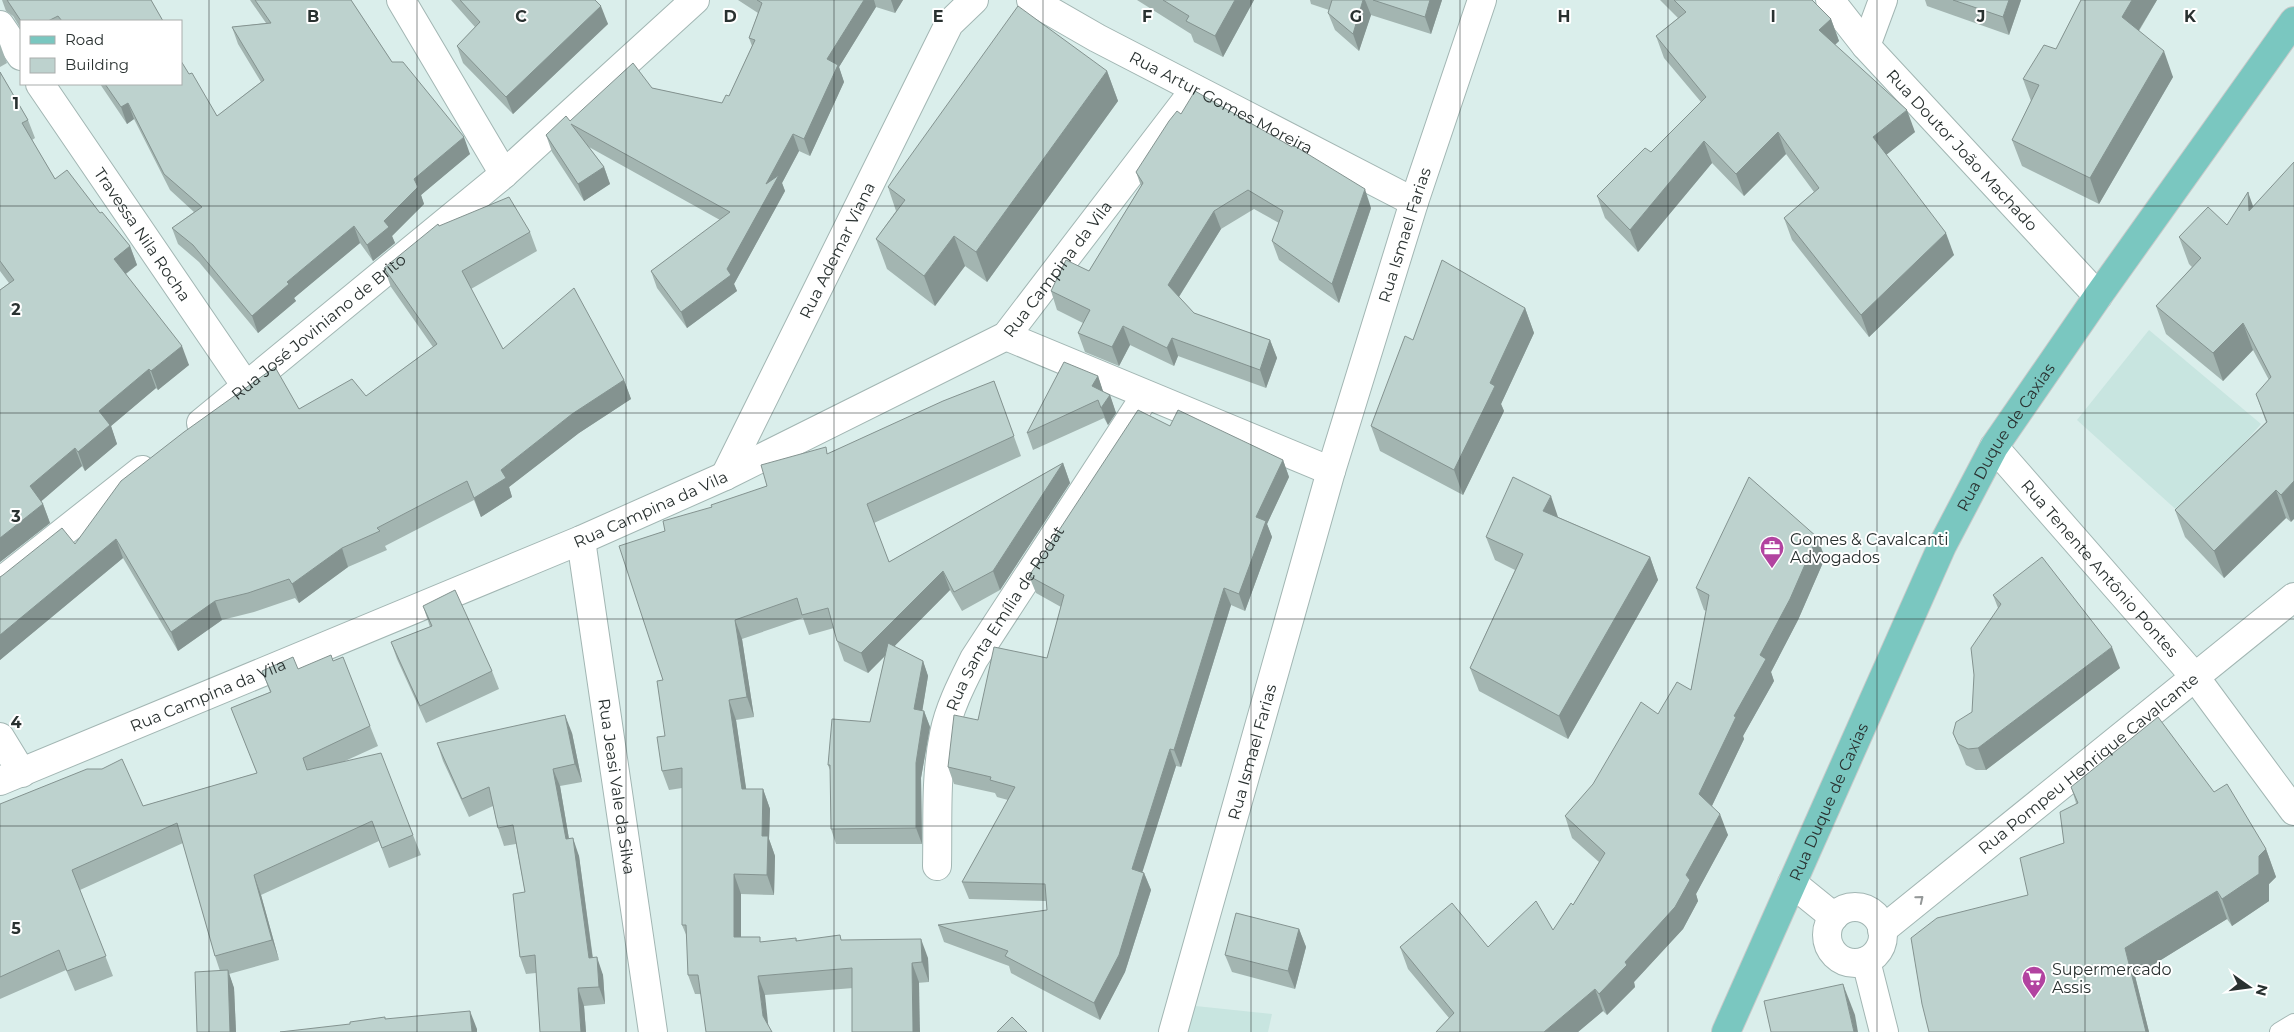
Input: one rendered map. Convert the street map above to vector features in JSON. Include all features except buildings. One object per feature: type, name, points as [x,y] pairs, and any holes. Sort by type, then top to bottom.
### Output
[{"type":"main road","name":"Rua Duque de Caxias","points":[[1726,1032],[1942,546],[1994,447],[2098,296],[2294,21]]},
{"type":"street","points":[[401,0],[504,174]]},
{"type":"street","name":"Rua José Joviniano de Brito","points":[[185,436],[504,174],[695,0]]},
{"type":"street","name":"Rua Ademar Viana","points":[[725,476],[950,12],[974,0]]},
{"type":"street","name":"Rua Artur Gomes Moreira","points":[[1031,0],[1097,38],[1414,202]]},
{"type":"street","name":"Rua Ismael Farias","points":[[1173,1032],[1331,471],[1414,202],[1482,0]]},
{"type":"street","name":"Rua Doutor João Machado","points":[[1830,0],[1866,46],[2098,296]]},
{"type":"street","points":[[1866,46],[1883,0]]},
{"type":"street","points":[[0,25],[20,55]]},
{"type":"street","name":"Travessa Nila Rocha","points":[[41,85],[246,386]]},
{"type":"street","name":"Rua Campina da Vila","points":[[11,777],[581,540],[725,476],[1006,336],[1194,89]]},
{"type":"street","points":[[1006,336],[1331,471]]},
{"type":"street","name":"Rua Santa Emília de Rodat","points":[[937,866],[938,787],[943,743],[954,700],[974,659],[1146,395]]},
{"type":"street","name":"Rua Tenente Antônio Pontes","points":[[1994,447],[2195,677],[2294,811]]},
{"type":"street","points":[[0,582],[162,454]]},
{"type":"street","name":"Rua Jeasi Vale da Silva","points":[[581,540],[653,1032]]},
{"type":"street","name":"Rua Pompeu Henrique Cavalcante","points":[[1882,930],[2294,597]]},
{"type":"street","points":[[0,737],[11,777]]},
{"type":"street","points":[[1792,883],[1834,917]]},
{"type":"street","points":[[1856,907],[1868,910],[1878,918],[1882,930],[1883,942],[1877,953],[1866,961],[1854,963],[1842,960],[1833,952],[1828,940],[1828,928],[1834,917],[1844,909],[1856,907]]},
{"type":"street","points":[[1866,961],[1884,1032]]},
{"type":"lane","points":[[2279,1032],[2294,1023]]},
{"type":"shaded area","points":[[2149,330],[2261,424],[2181,514],[2077,420]]},
{"type":"shaded area","points":[[1186,1005],[1272,1014],[1268,1032],[1182,1032]]},
{"type":"place","name":"Gomes & Cavalcanti Advogados","points":[[1772,569]]},
{"type":"place","name":"Supermercado Assis","points":[[2034,999]]}]
